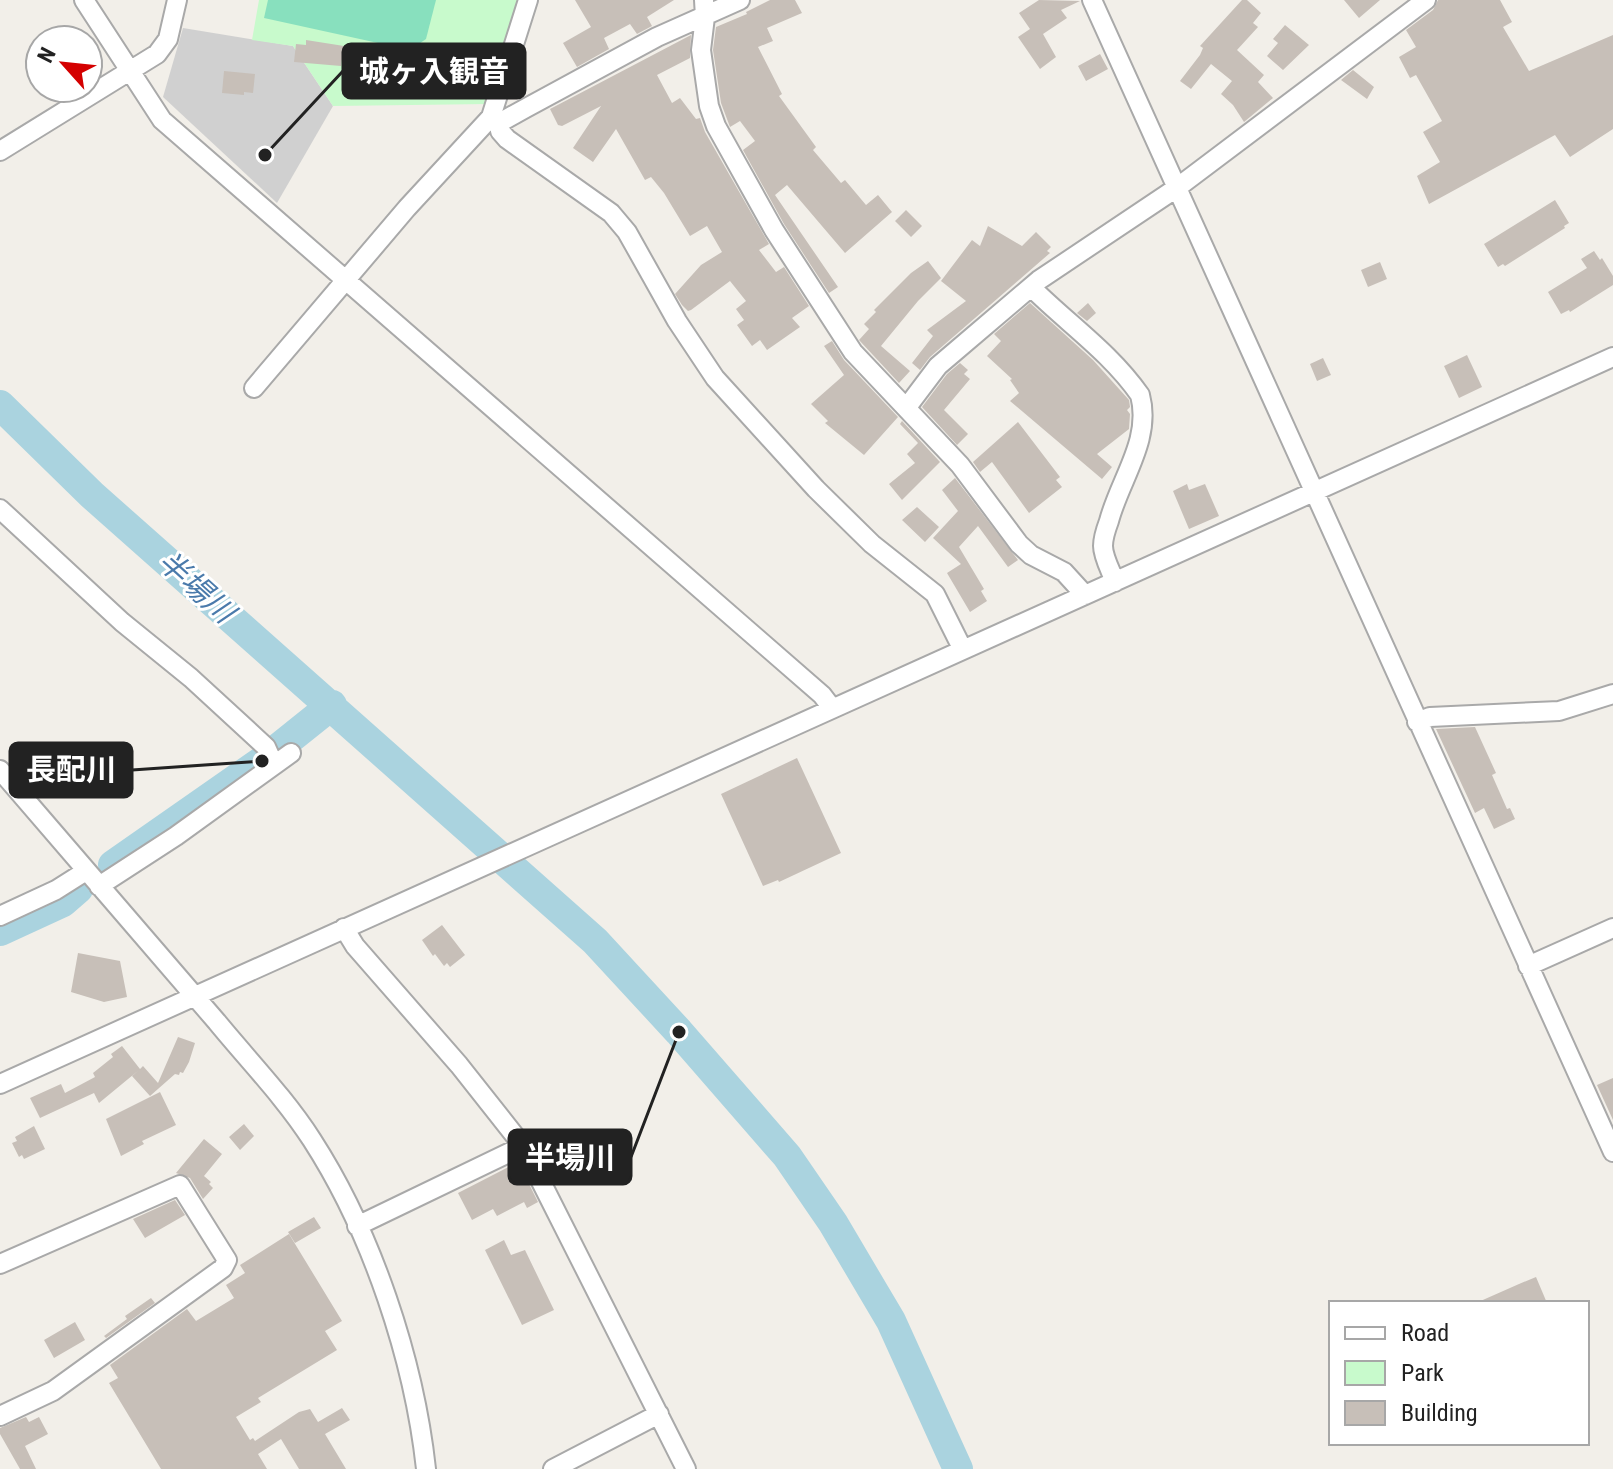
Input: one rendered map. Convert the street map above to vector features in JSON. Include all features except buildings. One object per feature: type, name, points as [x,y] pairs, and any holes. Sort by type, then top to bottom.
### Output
[{"type":"street","points":[[84,0],[162,120],[822,695],[832,708]]},
{"type":"street","points":[[0,151],[130,72],[164,47],[177,0]]},
{"type":"street","points":[[528,0],[495,120],[500,131],[611,213],[627,232],[677,321],[715,378],[816,489],[872,544],[935,594],[963,650]]},
{"type":"street","points":[[254,388],[407,208],[495,120],[657,37],[705,8],[740,0]]},
{"type":"street","points":[[1092,0],[1613,1152]]},
{"type":"street","points":[[907,407],[938,366],[1065,260],[1178,187],[1426,0]]},
{"type":"street","points":[[705,8],[701,50],[709,106],[716,126],[774,230],[853,352],[960,465],[1019,544],[1031,555],[1064,572],[1085,595]]},
{"type":"street","points":[[1031,287],[1052,309],[1084,332],[1140,395],[1143,407],[1141,440],[1115,497],[1104,539],[1103,549],[1115,582]]},
{"type":"street","points":[[0,1084],[1613,357]]},
{"type":"street","points":[[0,509],[122,622],[191,678],[271,757]]},
{"type":"street","points":[[1417,722],[1430,717],[1559,711],[1613,694]]},
{"type":"street","points":[[99,886],[176,836],[271,757],[291,753]]},
{"type":"street","points":[[0,770],[296,1117],[332,1175],[357,1226],[395,1328],[420,1424],[426,1469]]},
{"type":"street","points":[[0,916],[56,890],[86,871]]},
{"type":"street","points":[[344,928],[355,946],[450,1054],[523,1146],[686,1469]]},
{"type":"street","points":[[1528,966],[1613,928]]},
{"type":"street","points":[[357,1226],[523,1146]]},
{"type":"street","points":[[0,1264],[180,1185],[227,1260],[223,1268],[53,1391],[0,1416]]},
{"type":"street","points":[[553,1469],[659,1414]]},
{"type":"shaded area","points":[[183,28],[293,46],[333,106],[277,203],[163,97]]},
{"type":"green space","points":[[259,0],[521,0],[489,104],[333,106],[293,46],[252,40]]},
{"type":"green space","points":[[268,0],[436,0],[426,39],[410,50],[264,18]]},
{"type":"waterway","name":"半場川","points":[[0,405],[92,495],[595,941],[679,1032],[787,1156],[833,1223],[891,1321],[958,1469]]},
{"type":"waterway","points":[[113,865],[262,761],[332,705]]},
{"type":"waterway","points":[[0,931],[63,902],[78,889]]},
{"type":"place","name":"城ヶ入観音","points":[[265,155]]},
{"type":"place","name":"長配川","points":[[262,761]]},
{"type":"place","name":"半場川","points":[[679,1032]]}]
